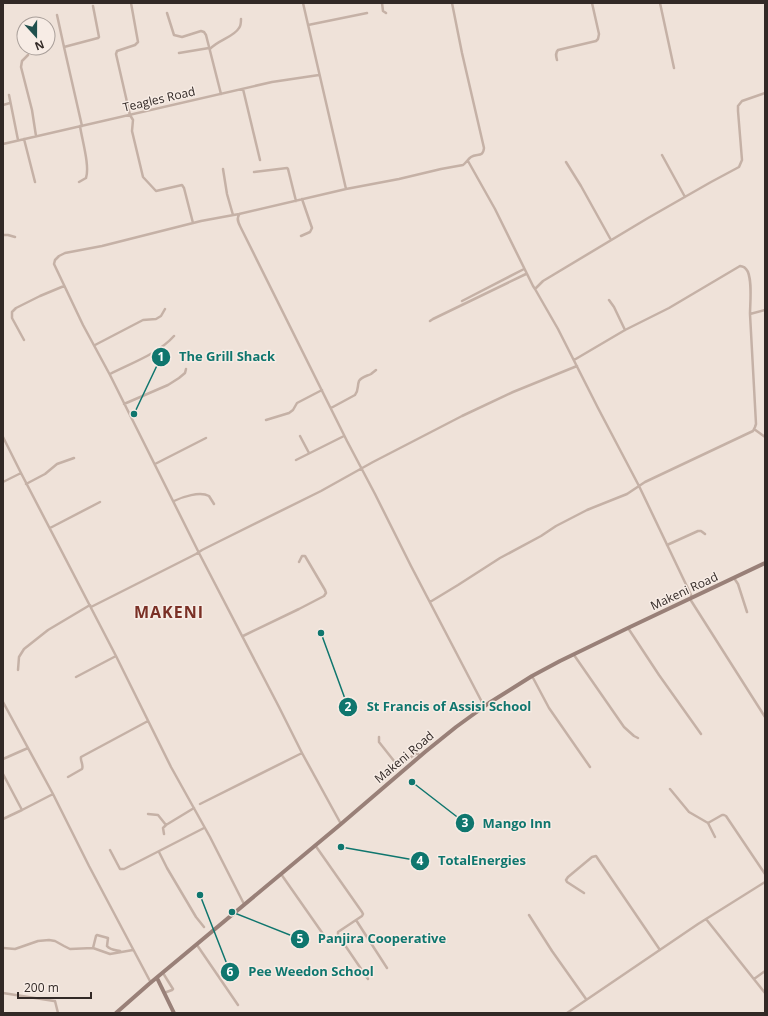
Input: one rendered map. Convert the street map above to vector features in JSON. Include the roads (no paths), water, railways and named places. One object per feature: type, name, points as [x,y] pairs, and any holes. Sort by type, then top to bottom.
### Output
[{"type":"main road","name":"Makeni Road","points":[[116,1013],[420,757],[484,707],[532,676],[574,654],[765,563]]},
{"type":"main road","points":[[157,978],[174,1013]]},
{"type":"street","points":[[131,3],[138,42],[135,46],[117,51],[116,54],[130,115],[133,120],[132,131],[143,177],[156,191],[182,185],[193,223]]},
{"type":"street","points":[[303,3],[346,190]]},
{"type":"street","points":[[382,3],[383,11],[386,13]]},
{"type":"street","points":[[341,824],[334,814],[302,753],[110,374],[94,346],[54,264],[55,260],[59,256],[65,254],[193,223],[463,164],[471,158],[483,153],[484,148],[452,3]]},
{"type":"street","points":[[556,60],[555,54],[558,50],[596,41],[598,39],[599,34],[592,3]]},
{"type":"street","points":[[660,3],[674,68]]},
{"type":"street","points":[[64,47],[99,37],[93,6]]},
{"type":"street","points":[[167,13],[174,35],[182,37],[201,31],[206,34],[221,94]]},
{"type":"street","points":[[308,25],[367,13]]},
{"type":"street","points":[[57,15],[81,126],[84,148],[87,174],[86,178],[79,182]]},
{"type":"street","points":[[179,53],[210,49],[218,42],[237,31],[241,25],[241,19]]},
{"type":"street","points":[[27,56],[22,61],[21,67],[32,110],[36,136]]},
{"type":"street","name":"Teagles Road","points":[[3,144],[243,89],[319,75]]},
{"type":"street","points":[[243,89],[260,160]]},
{"type":"street","points":[[535,289],[544,280],[740,166],[742,160],[738,111],[739,104],[742,101],[765,93]]},
{"type":"street","points":[[9,95],[18,140]]},
{"type":"street","points":[[3,105],[10,104]]},
{"type":"street","points":[[24,139],[35,182]]},
{"type":"street","points":[[662,155],[685,197]]},
{"type":"street","points":[[468,161],[526,274],[558,329],[639,486],[691,598],[765,717]]},
{"type":"street","points":[[566,162],[611,240]]},
{"type":"street","points":[[254,172],[287,168],[296,201]]},
{"type":"street","points":[[224,169],[227,194],[233,215]]},
{"type":"street","points":[[301,236],[310,232],[312,228],[302,200]]},
{"type":"street","points":[[239,214],[238,220],[241,228],[344,436],[484,707]]},
{"type":"street","points":[[3,235],[15,237]]},
{"type":"street","points":[[430,602],[500,558],[541,536],[556,526],[587,510],[627,494],[639,486],[751,432],[754,429],[756,424],[750,314],[751,301],[747,269],[740,266],[669,308],[625,330],[574,360]]},
{"type":"street","points":[[462,301],[524,269]]},
{"type":"street","points":[[430,321],[433,318],[526,274]]},
{"type":"street","points":[[24,340],[12,318],[12,312],[16,308],[40,296],[64,286]]},
{"type":"street","points":[[609,300],[625,330]]},
{"type":"street","points":[[94,346],[143,320],[156,319],[161,316],[165,309]]},
{"type":"street","points":[[750,314],[765,310]]},
{"type":"street","points":[[110,374],[152,353],[166,344],[174,336]]},
{"type":"street","points":[[18,670],[19,657],[24,649],[48,630],[90,606],[315,494],[462,416],[513,392],[577,366]]},
{"type":"street","points":[[124,404],[168,385],[185,373],[186,369]]},
{"type":"street","points":[[331,408],[356,394],[360,380],[376,370]]},
{"type":"street","points":[[266,420],[289,413],[299,401],[322,390]]},
{"type":"street","points":[[754,429],[765,438]]},
{"type":"street","points":[[300,436],[309,453]]},
{"type":"street","points":[[296,460],[344,436]]},
{"type":"street","points":[[3,437],[116,656],[171,767],[245,905]]},
{"type":"street","points":[[155,464],[206,438]]},
{"type":"street","points":[[26,484],[45,474],[57,464],[74,458]]},
{"type":"street","points":[[3,482],[21,474]]},
{"type":"street","points":[[174,501],[186,496],[203,494],[209,496],[214,504]]},
{"type":"street","points":[[50,528],[100,502]]},
{"type":"street","points":[[667,546],[698,531],[705,534]]},
{"type":"street","points":[[243,636],[324,596],[326,593],[305,556],[302,556],[299,562]]},
{"type":"street","points":[[734,578],[738,584],[746,612]]},
{"type":"street","points":[[628,628],[701,734]]},
{"type":"street","points":[[574,654],[624,727],[630,734],[638,738]]},
{"type":"street","points":[[76,677],[116,656]]},
{"type":"street","points":[[532,676],[549,708],[590,767]]},
{"type":"street","points":[[3,702],[151,983]]},
{"type":"street","points":[[68,777],[82,769],[81,757],[148,721]]},
{"type":"street","points":[[379,737],[380,743],[398,766],[417,753],[420,757]]},
{"type":"street","points":[[3,759],[28,748]]},
{"type":"street","points":[[200,804],[302,753]]},
{"type":"street","points":[[3,774],[22,810]]},
{"type":"street","points":[[670,789],[690,813],[708,823],[716,837]]},
{"type":"street","points":[[3,820],[52,794]]},
{"type":"street","points":[[164,834],[163,828],[166,825],[194,808]]},
{"type":"street","points":[[148,814],[158,815],[166,825]]},
{"type":"street","points":[[708,823],[722,815],[726,816],[765,874]]},
{"type":"street","points":[[110,850],[122,870],[204,828]]},
{"type":"street","points":[[316,845],[362,912],[362,916],[338,932],[338,935],[368,979]]},
{"type":"street","points":[[159,852],[196,917],[204,927]]},
{"type":"street","points":[[584,893],[566,880],[592,857],[596,856],[660,950]]},
{"type":"street","points":[[281,874],[323,934]]},
{"type":"street","points":[[567,1013],[706,919],[765,882]]},
{"type":"street","points":[[529,915],[586,999]]},
{"type":"street","points":[[706,919],[765,993]]},
{"type":"street","points":[[356,920],[387,968]]},
{"type":"street","points":[[92,948],[97,935],[108,938],[107,946],[110,949],[122,952]]},
{"type":"street","points":[[3,948],[15,949],[38,941],[49,940],[55,941],[70,949],[92,948],[107,954],[133,950]]},
{"type":"street","points":[[197,945],[238,1005]]},
{"type":"street","points":[[754,979],[765,971]]},
{"type":"street","points":[[163,973],[173,989],[164,993]]},
{"type":"street","points":[[3,993],[55,1001],[58,1013]]},
{"type":"place","name":"The Grill Shack","points":[[134,414]]},
{"type":"place","name":"St Francis of Assisi School","points":[[321,633]]},
{"type":"place","name":"Mango Inn","points":[[412,782]]},
{"type":"place","name":"TotalEnergies","points":[[341,847]]},
{"type":"place","name":"Pee Weedon School","points":[[200,895]]},
{"type":"place","name":"Panjira Cooperative","points":[[232,912]]},
{"type":"district","name":"MAKENI","points":[[169,612]]}]
